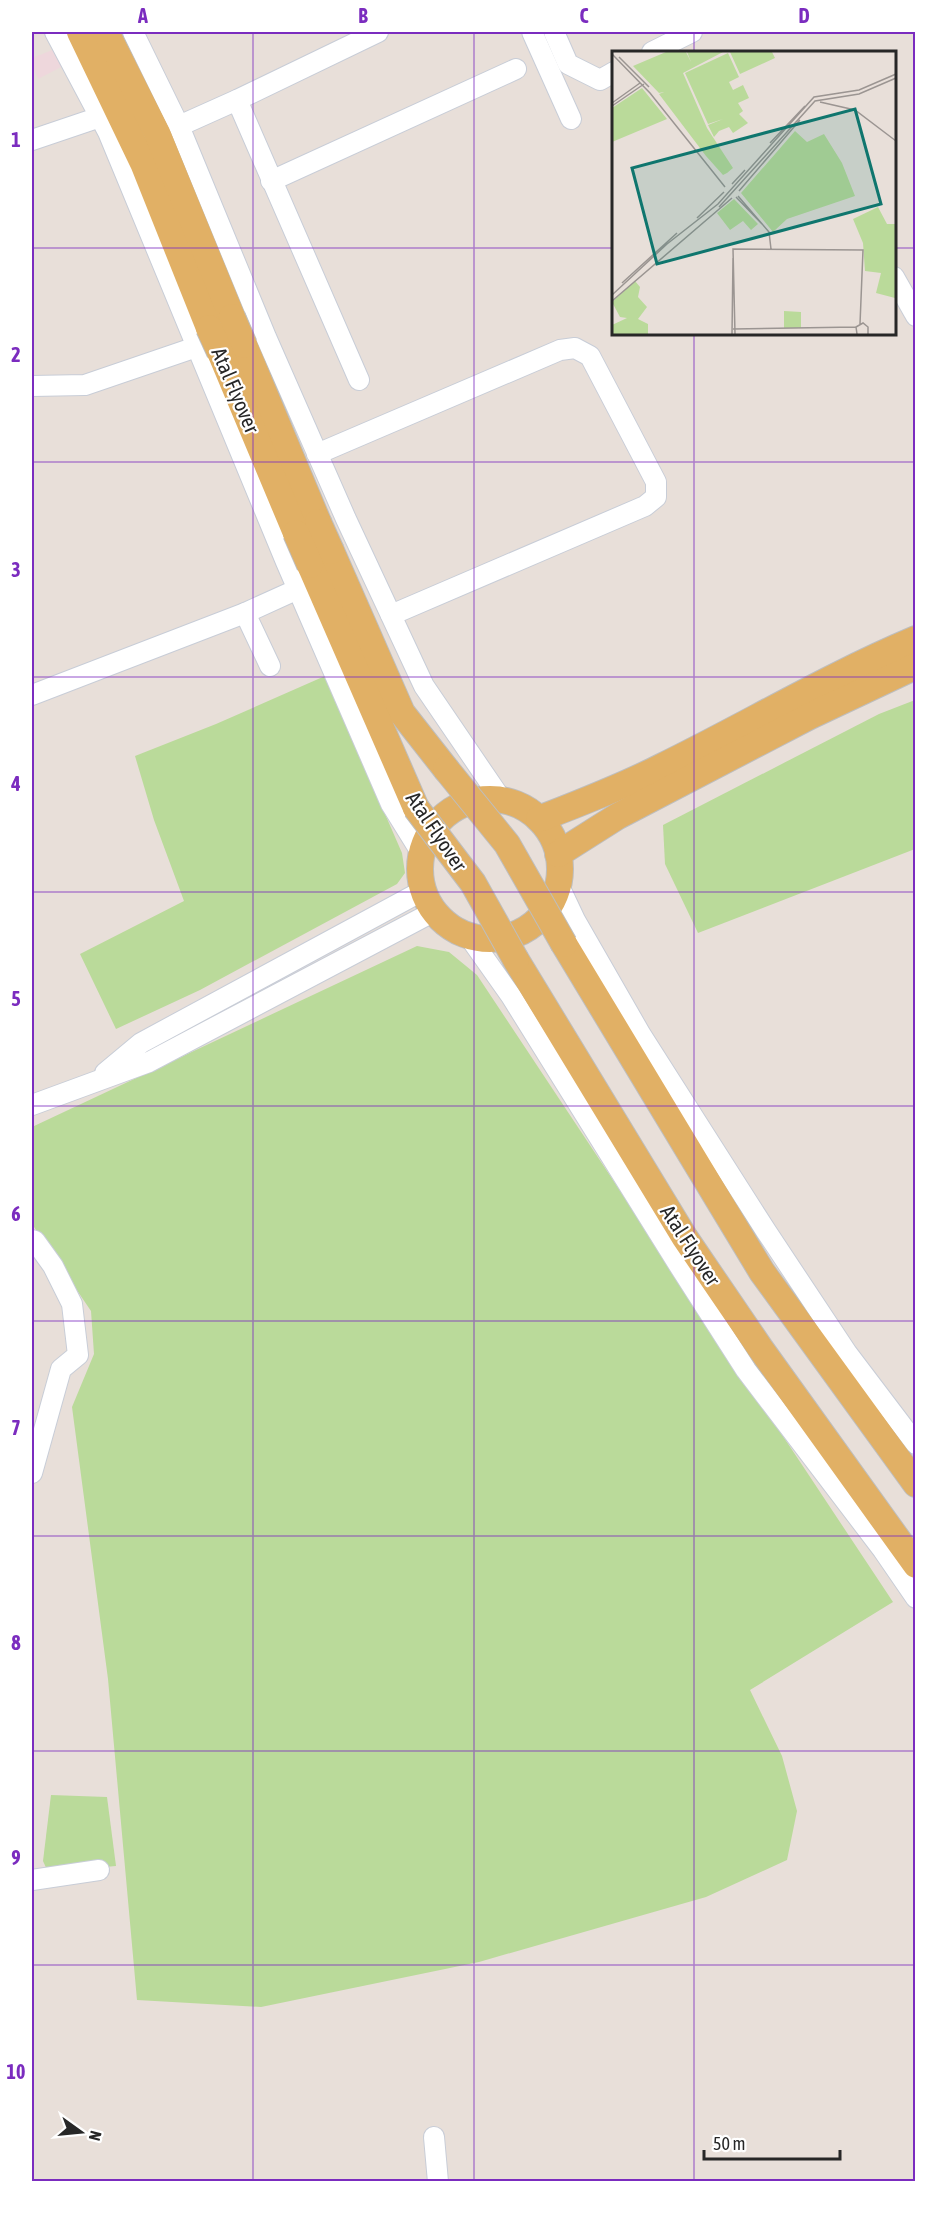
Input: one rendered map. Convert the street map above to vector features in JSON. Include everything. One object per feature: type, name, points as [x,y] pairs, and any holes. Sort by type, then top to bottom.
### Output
[{"type":"main road","name":"Atal Flyover","points":[[80,32],[143,163],[209,328],[416,807],[473,884],[516,960],[686,1238],[760,1348],[915,1565]]},
{"type":"main road","name":"Atal Flyover","points":[[106,32],[157,133],[298,476],[402,713],[507,844],[598,1003],[762,1272],[915,1484]]},
{"type":"main road","points":[[558,854],[805,705],[877,655],[915,639]]},
{"type":"main road","points":[[539,819],[805,705],[915,666]]},
{"type":"main road","points":[[477,799],[501,799],[524,807],[539,819],[554,840],[560,863],[559,886],[550,907],[535,924],[515,936],[492,941],[470,938],[449,928],[427,901],[419,867],[422,854],[424,843],[436,823],[455,807],[477,799]]},
{"type":"street","points":[[55,32],[100,117],[286,562],[391,804],[422,854]]},
{"type":"street","points":[[133,32],[179,126],[317,454],[424,686],[501,799]]},
{"type":"street","points":[[179,126],[378,32]]},
{"type":"street","points":[[532,32],[571,118]]},
{"type":"street","points":[[554,32],[568,63],[600,80],[612,73]]},
{"type":"street","points":[[654,51],[692,32]]},
{"type":"street","points":[[271,181],[516,69]]},
{"type":"street","points":[[237,100],[359,380]]},
{"type":"street","points":[[32,140],[100,117]]},
{"type":"street","points":[[896,282],[915,316]]},
{"type":"street","points":[[32,386],[85,385],[198,347],[259,320]]},
{"type":"street","points":[[317,454],[560,350],[575,348],[590,356],[656,482],[656,497],[645,506],[391,615]]},
{"type":"street","points":[[286,562],[346,519]]},
{"type":"street","points":[[32,695],[245,613],[298,589]]},
{"type":"street","points":[[245,613],[270,666]]},
{"type":"street","points":[[559,886],[575,920],[613,987],[766,1231],[847,1353],[915,1444]]},
{"type":"street","points":[[32,1105],[149,1062],[427,901]]},
{"type":"street","points":[[470,938],[511,996],[746,1370],[883,1550],[915,1598]]},
{"type":"street","points":[[32,1240],[53,1266],[72,1304],[78,1355],[61,1369],[32,1473]]},
{"type":"street","points":[[32,1880],[99,1870]]},
{"type":"street","points":[[434,2137],[438,2181]]},
{"type":"shaded area","points":[[55,49],[63,66],[38,79],[32,58]]},
{"type":"green space","points":[[325,676],[402,853],[405,873],[397,884],[200,990],[116,1029],[80,954],[184,901],[154,820],[135,756],[216,724]]},
{"type":"green space","points":[[915,700],[915,849],[698,933],[665,864],[663,825],[879,714]]},
{"type":"green space","points":[[417,946],[449,952],[477,975],[893,1602],[750,1690],[782,1756],[797,1811],[787,1860],[706,1897],[479,1962],[261,2007],[137,2000],[108,1679],[72,1407],[94,1354],[91,1311],[32,1224],[32,1127]]},
{"type":"green space","points":[[51,1795],[107,1797],[116,1866],[48,1872],[43,1861]]}]
